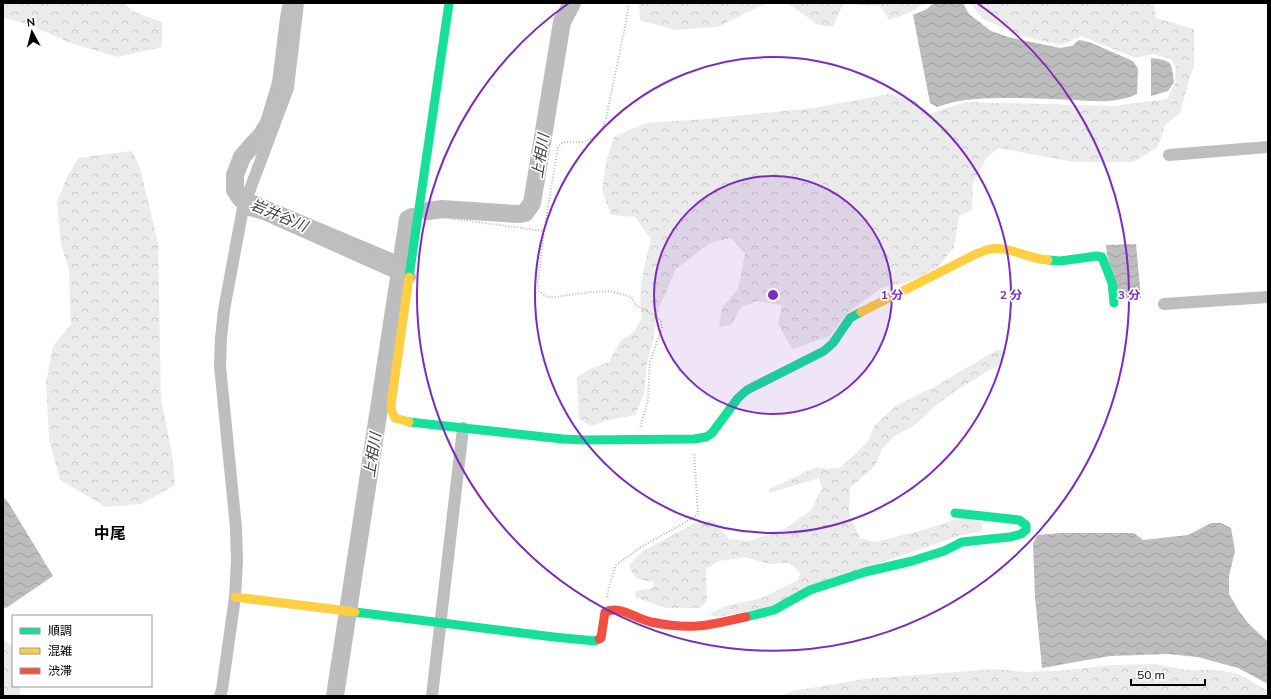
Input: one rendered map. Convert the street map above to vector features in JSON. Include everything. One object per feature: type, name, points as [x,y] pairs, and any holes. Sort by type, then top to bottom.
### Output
[{"type":"street","points":[[220,696],[235,597],[237,560],[236,528],[220,366],[224,310],[245,203],[288,88],[298,3]]},
{"type":"street","points":[[449,3],[418,218],[403,275],[391,405],[395,418],[403,421],[563,439],[638,440],[694,439],[706,437],[719,425],[738,398],[747,390],[824,351],[833,343],[850,318],[972,256],[990,249],[1002,248],[1041,260],[1060,261],[1097,256],[1102,257],[1112,283],[1114,303]]},
{"type":"street","points":[[1169,155],[1268,147]]},
{"type":"street","points":[[245,203],[264,214],[403,275]]},
{"type":"street","points":[[1164,304],[1268,297]]},
{"type":"street","points":[[432,696],[464,428]]},
{"type":"street","points":[[235,597],[595,641],[601,638],[605,612],[612,609],[622,611],[650,622],[679,626],[698,626],[748,617],[774,610],[810,590],[865,572],[912,561],[937,553],[962,542],[1021,534],[1026,530],[1026,525],[1019,520],[955,513]]},
{"type":"path","points":[[629,3],[605,123],[597,136],[584,142],[563,142],[558,147],[544,231],[538,282],[539,291],[547,297],[611,290],[631,297],[637,306],[656,316],[661,321],[662,328],[650,361],[648,399],[638,440]]},
{"type":"path","points":[[418,218],[439,217],[544,231]]},
{"type":"path","points":[[612,609],[607,603],[607,594],[616,565],[641,547],[698,514],[694,439]]},
{"type":"green space","points":[[3,3],[124,3],[132,11],[162,22],[162,47],[118,57],[73,44],[29,25],[3,17]]},
{"type":"green space","points":[[639,3],[925,3],[909,13],[889,20],[880,6],[843,4],[833,27],[818,25],[789,4],[765,4],[717,27],[675,30],[640,20]]},
{"type":"green space","points":[[970,3],[1154,3],[1156,18],[1194,29],[1194,63],[1180,113],[1165,125],[1158,147],[1133,162],[1073,162],[999,148],[987,157],[973,183],[972,210],[959,216],[954,247],[938,267],[906,283],[881,288],[847,313],[830,336],[792,349],[778,324],[782,305],[756,301],[741,307],[731,325],[719,327],[722,308],[738,289],[745,254],[731,238],[710,243],[676,269],[659,308],[647,363],[644,394],[635,415],[608,420],[591,426],[579,419],[577,377],[592,368],[609,362],[621,340],[634,332],[642,317],[640,297],[641,287],[651,239],[635,217],[611,215],[602,190],[607,159],[614,137],[646,123],[814,108],[889,94],[914,100],[929,114],[966,102],[1112,106],[1167,99],[1175,83],[1176,67],[1171,59],[1153,54],[1136,58],[1081,36],[1061,45],[1021,36],[983,19]]},
{"type":"green space","points":[[132,151],[140,168],[158,243],[161,399],[172,453],[175,485],[141,504],[106,507],[60,480],[49,439],[46,382],[53,346],[71,324],[69,270],[61,245],[57,202],[67,177],[78,158]]},
{"type":"green space","points":[[1006,349],[1000,364],[955,391],[933,408],[915,425],[893,437],[882,449],[875,466],[850,488],[849,514],[860,538],[875,542],[923,530],[961,518],[982,523],[982,531],[959,536],[824,582],[765,608],[717,617],[709,614],[726,606],[762,598],[798,580],[800,573],[789,563],[769,564],[745,557],[719,561],[706,569],[707,601],[700,608],[665,608],[635,597],[636,591],[653,588],[654,582],[645,581],[638,578],[633,574],[629,565],[643,551],[695,523],[713,520],[729,539],[749,541],[785,529],[811,510],[822,488],[819,478],[769,493],[769,489],[816,467],[827,469],[839,468],[868,441],[875,425],[897,405],[934,387],[997,350]]},
{"type":"green space","points":[[3,639],[12,646],[12,687],[20,687],[20,696],[3,696]]},
{"type":"green space","points":[[1156,664],[1186,670],[1216,670],[1239,674],[1268,691],[1268,696],[780,696],[793,691],[864,679],[996,669],[1026,672],[1057,671],[1111,665]]},
{"type":"water","points":[[934,3],[963,3],[969,14],[991,31],[1008,37],[1060,48],[1072,46],[1079,40],[1089,42],[1133,61],[1138,69],[1137,94],[1113,101],[983,98],[964,100],[937,107],[930,103],[913,15],[927,9]]},
{"type":"water","points":[[1151,58],[1170,63],[1174,82],[1168,91],[1151,96]]},
{"type":"water","points":[[1136,244],[1141,298],[1119,299],[1107,255],[1106,245]]},
{"type":"water","points":[[3,497],[8,502],[53,576],[6,608],[3,607]]},
{"type":"water","points":[[1211,523],[1221,523],[1231,528],[1235,551],[1229,576],[1229,594],[1248,623],[1268,642],[1268,684],[1238,668],[1198,657],[1168,654],[1110,656],[1042,668],[1035,597],[1033,543],[1038,535],[1061,533],[1134,533],[1143,540],[1188,535]]},
{"type":"waterway","name":"岩井谷川","points":[[292,3],[281,83],[269,123],[261,136],[242,157],[235,175],[235,190],[241,199],[400,266]]},
{"type":"waterway","name":"上相川","points":[[428,211],[442,209],[517,214],[525,213],[532,203],[562,22],[572,3]]},
{"type":"waterway","name":"上相川","points":[[335,696],[408,219],[412,217]]},
{"type":"traffic: fast","points":[[409,277],[449,3]]},
{"type":"traffic: fast","points":[[1048,260],[1060,261],[1097,256],[1102,257],[1112,283],[1114,303]]},
{"type":"traffic: fast","points":[[409,422],[563,439],[694,439],[706,437],[712,433],[738,398],[747,390],[824,351],[833,343],[850,318],[861,312]]},
{"type":"traffic: fast","points":[[746,617],[774,610],[810,590],[865,572],[912,561],[944,551],[962,542],[1010,537],[1021,534],[1026,530],[1026,525],[1019,520],[955,513]]},
{"type":"traffic: fast","points":[[355,612],[554,637],[595,641],[599,639]]},
{"type":"traffic: slow","points":[[861,312],[978,253],[990,249],[1004,249],[1048,260]]},
{"type":"traffic: slow","points":[[409,277],[391,405],[395,418],[409,422]]},
{"type":"traffic: slow","points":[[235,597],[355,612]]},
{"type":"traffic: jam","points":[[599,639],[601,638],[605,612],[611,610],[623,611],[651,622],[680,626],[715,624],[746,617]]},
{"type":"district","name":"中尾","points":[[110,533]]}]
